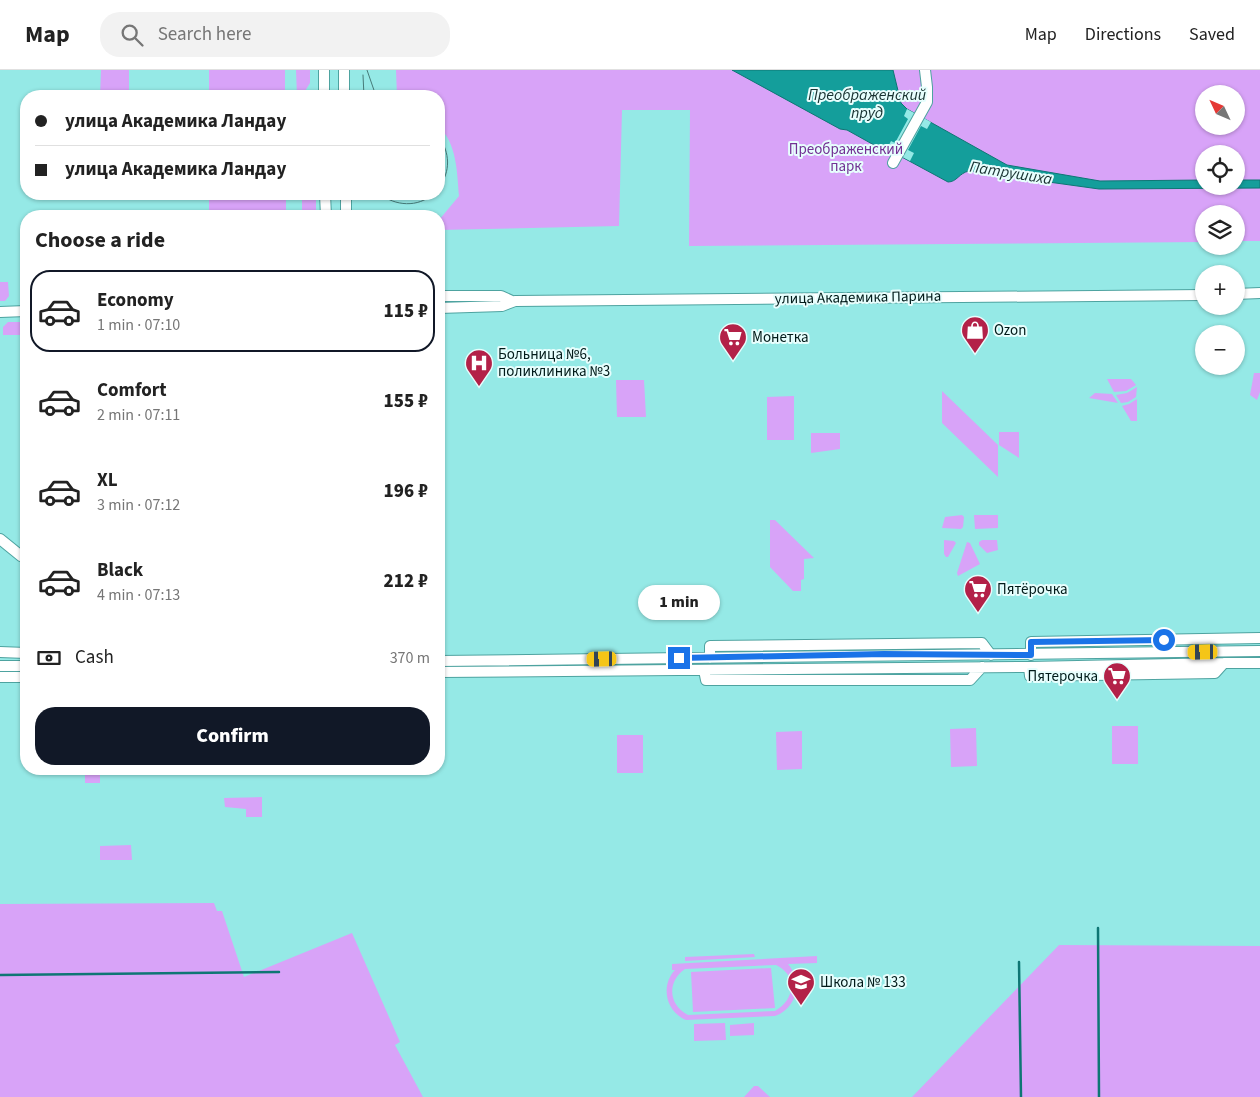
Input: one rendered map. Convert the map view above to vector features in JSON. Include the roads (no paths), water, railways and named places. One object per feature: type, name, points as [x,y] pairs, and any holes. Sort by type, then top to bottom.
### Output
[{"type":"street","points":[[324,70],[324,90]]},
{"type":"street","points":[[344,70],[344,90]]},
{"type":"street","points":[[893,163],[927,102],[925,70]]},
{"type":"street","points":[[1245,294],[1260,293]]},
{"type":"street","name":"улица Академика Парина","points":[[445,296],[501,296],[512,301],[1195,294]]},
{"type":"street","name":"улица Академика Парина","points":[[445,308],[502,306],[512,301]]},
{"type":"street","points":[[0,312],[20,312]]},
{"type":"street","points":[[0,539],[20,556]]},
{"type":"street","points":[[1031,655],[1031,642],[1260,638]]},
{"type":"street","points":[[710,658],[710,646],[982,643],[991,655]]},
{"type":"street","points":[[445,661],[884,654],[1031,655],[1260,651]]},
{"type":"street","points":[[0,652],[20,652]]},
{"type":"street","points":[[445,672],[705,675],[982,667],[1056,675],[1215,673],[1224,663]]},
{"type":"street","points":[[1029,671],[1224,663],[1260,664]]},
{"type":"street","points":[[0,666],[20,666]]},
{"type":"street","points":[[0,677],[20,677]]},
{"type":"water","name":"Преображенский пруд","points":[[732,70],[893,70],[901,103],[907,109],[1007,165],[1100,181],[1195,180],[1195,188],[1099,189],[969,171],[954,181],[948,182],[887,149],[883,150],[847,130],[840,129]]},
{"type":"water","name":"Преображенский пруд","points":[[1245,180],[1260,180],[1260,188],[1245,188]]},
{"type":"waterway","points":[[1098,928],[1099,1097]]},
{"type":"waterway","points":[[1019,962],[1021,1097]]},
{"type":"waterway","points":[[0,975],[279,972]]},
{"type":"tram line","points":[[367,70],[374,90]]},
{"type":"tram line","points":[[363,75],[364,90]]},
{"type":"tram line","points":[[445,149],[448,162],[445,177]]},
{"type":"tram line","points":[[390,200],[406,204],[425,200]]},
{"type":"place","name":"Ozon","points":[[975,354]]},
{"type":"place","name":"Монетка","points":[[733,361]]},
{"type":"place","name":"Больница №6, поликлиника №3","points":[[479,387]]},
{"type":"place","name":"Пятёрочка","points":[[978,613]]},
{"type":"place","name":"Пятерочка","points":[[1117,700]]},
{"type":"place","name":"Школа № 133","points":[[801,1006]]},
{"type":"park label","name":"Преображенский парк","points":[[846,158]]},
{"type":"water label","name":"Патрушиха","points":[[1011,172]]}]
